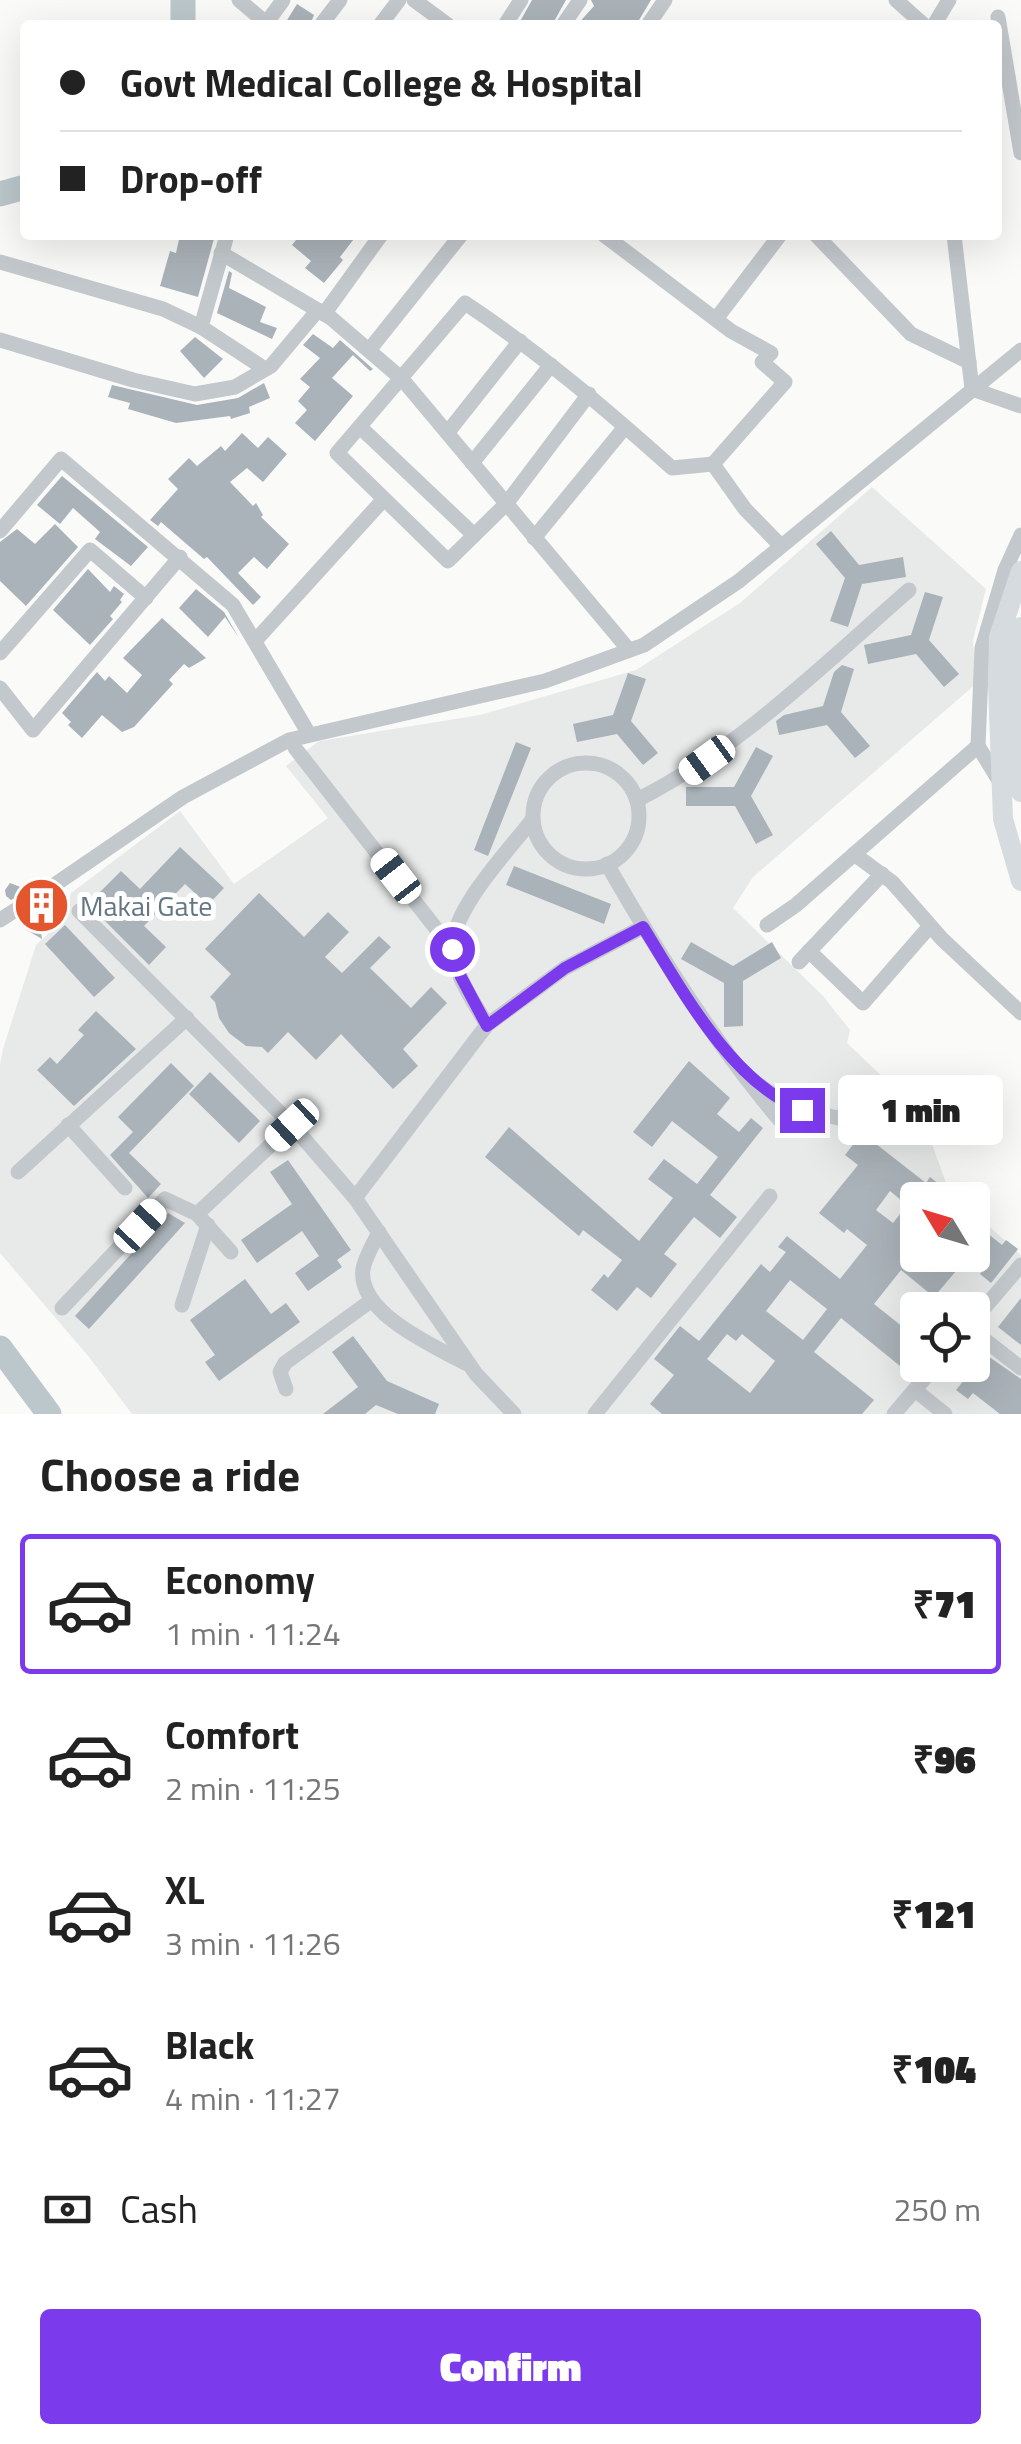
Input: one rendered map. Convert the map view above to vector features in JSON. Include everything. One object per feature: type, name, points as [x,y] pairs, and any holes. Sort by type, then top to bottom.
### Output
[{"type":"main road","points":[[1021,572],[998,638],[1000,782],[1004,819],[1021,880]]},
{"type":"main road","points":[[1021,627],[1016,663],[1021,792]]},
{"type":"street","points":[[239,0],[261,20]]},
{"type":"street","points":[[325,20],[340,0]]},
{"type":"street","points":[[384,20],[399,0]]},
{"type":"street","points":[[414,0],[440,20]]},
{"type":"street","points":[[896,0],[918,20]]},
{"type":"street","points":[[1002,41],[1021,153]]},
{"type":"street","points":[[201,326],[225,240]]},
{"type":"street","points":[[0,340],[194,394],[234,388],[265,369],[321,312],[377,240]]},
{"type":"street","points":[[370,349],[458,240]]},
{"type":"street","points":[[589,394],[506,504],[448,561],[338,453],[465,303],[589,394],[672,468],[714,464],[785,382],[762,362],[772,354],[716,319],[611,240]]},
{"type":"street","points":[[716,319],[776,240]]},
{"type":"street","points":[[821,240],[911,334],[969,362]]},
{"type":"street","points":[[955,240],[972,389]]},
{"type":"street","points":[[221,253],[321,312],[370,349],[402,380],[629,650]]},
{"type":"street","points":[[0,262],[162,308],[201,326],[265,369]]},
{"type":"street","points":[[448,432],[520,341]]},
{"type":"street","points":[[47,890],[183,798],[288,740],[545,680],[644,645],[738,582],[1021,350]]},
{"type":"street","points":[[472,463],[551,365]]},
{"type":"street","points":[[972,389],[1021,406]]},
{"type":"street","points":[[360,427],[474,536]]},
{"type":"street","points":[[534,538],[625,427]]},
{"type":"street","points":[[0,531],[60,459],[233,605],[309,734]]},
{"type":"street","points":[[714,464],[745,509],[781,546]]},
{"type":"street","points":[[255,641],[384,499]]},
{"type":"street","points":[[1000,782],[978,746],[982,648],[1005,570],[1021,535]]},
{"type":"street","points":[[0,653],[90,550],[146,598]]},
{"type":"street","points":[[0,688],[33,730],[180,558]]},
{"type":"street","points":[[637,800],[684,776],[752,728],[909,590]]},
{"type":"street","points":[[767,925],[796,905],[978,746]]},
{"type":"street","points":[[295,748],[452,949],[461,977],[487,1026]]},
{"type":"street","points":[[452,949],[465,910],[532,820],[539,792],[552,776],[570,765],[591,763],[611,769],[627,782],[637,800],[639,821],[633,841],[620,858],[581,870],[561,864],[545,850],[532,820]]},
{"type":"street","points":[[854,854],[882,874],[1021,1013]]},
{"type":"street","points":[[607,864],[643,927],[739,1069],[782,1124]]},
{"type":"street","points":[[882,874],[804,957],[863,1003],[930,926]]},
{"type":"street","points":[[4,918],[25,904]]},
{"type":"street","points":[[79,911],[292,1125],[356,1198],[469,1366],[514,1414]]},
{"type":"street","points":[[356,1198],[487,1026],[565,968],[643,927]]},
{"type":"street","points":[[18,1172],[187,1018]]},
{"type":"street","points":[[739,1069],[778,1100],[802,1110],[854,1121],[914,1127]]},
{"type":"street","points":[[68,1125],[125,1188]]},
{"type":"street","points":[[182,1305],[202,1220],[292,1125]]},
{"type":"street","points":[[596,1414],[770,1196]]},
{"type":"street","points":[[62,1308],[165,1198],[202,1220],[231,1252]]},
{"type":"street","points":[[379,1232],[363,1269],[366,1291],[372,1300],[402,1328],[469,1366]]},
{"type":"street","points":[[990,1301],[1021,1265]]},
{"type":"street","points":[[286,1389],[280,1372],[284,1363],[372,1300]]},
{"type":"street","points":[[990,1344],[1021,1368]]},
{"type":"street","points":[[894,1414],[922,1382]]},
{"type":"street","points":[[915,1390],[945,1414]]},
{"type":"shaded area","points":[[872,487],[986,589],[973,640],[977,683],[753,877],[733,908],[823,996],[850,1030],[847,1043],[905,1098],[952,1120],[929,1136],[946,1182],[900,1182],[900,1272],[990,1272],[990,1227],[1021,1255],[1021,1414],[132,1414],[0,1253],[3,1049],[36,945],[63,920],[71,893],[180,811],[234,884],[328,818],[286,766],[319,741],[480,715],[636,670],[740,603]]},
{"type":"building","points":[[532,0],[566,0],[555,20],[521,20]]},
{"type":"building","points":[[591,0],[651,0],[639,20],[581,20],[594,6]]},
{"type":"building","points":[[297,4],[314,15],[312,20],[287,20]]},
{"type":"building","points":[[179,240],[214,240],[198,297],[160,286],[170,251],[176,253]]},
{"type":"building","points":[[296,240],[353,240],[324,283],[305,268],[311,261],[292,245]]},
{"type":"building","points":[[229,271],[229,288],[266,307],[260,322],[277,328],[272,339],[217,313]]},
{"type":"building","points":[[313,334],[333,348],[340,340],[373,369],[370,371],[353,355],[332,378],[353,396],[315,441],[295,423],[307,410],[298,401],[310,387],[300,379],[320,358],[303,345]]},
{"type":"building","points":[[195,337],[223,359],[204,378],[180,351]]},
{"type":"building","points":[[264,383],[270,398],[249,407],[250,413],[231,419],[230,416],[176,423],[128,409],[130,403],[108,397],[112,385],[197,405],[238,398]]},
{"type":"building","points":[[242,433],[258,448],[268,437],[287,454],[263,482],[247,468],[230,482],[253,506],[256,503],[261,517],[289,544],[267,569],[254,557],[238,573],[261,597],[253,605],[207,557],[204,559],[161,522],[158,526],[150,520],[178,489],[168,479],[189,458],[197,466],[221,446],[225,451]]},
{"type":"building","points":[[62,476],[148,547],[131,566],[95,539],[100,532],[73,508],[60,524],[37,505]]},
{"type":"building","points":[[55,524],[78,547],[26,606],[0,581],[0,542],[17,529],[35,544]]},
{"type":"building","points":[[831,531],[859,565],[903,557],[906,577],[862,584],[848,627],[830,621],[845,578],[816,544]]},
{"type":"building","points":[[88,569],[110,592],[114,586],[124,594],[110,616],[113,619],[90,645],[53,610]]},
{"type":"building","points":[[196,589],[224,612],[239,638],[225,617],[208,637],[179,608]]},
{"type":"building","points":[[925,592],[943,597],[929,640],[959,674],[944,687],[916,654],[868,664],[864,645],[911,635]]},
{"type":"building","points":[[162,618],[206,658],[189,668],[184,664],[169,680],[173,684],[134,727],[122,732],[102,715],[82,738],[62,713],[97,672],[105,681],[109,676],[127,693],[142,675],[123,658]]},
{"type":"building","points":[[842,665],[854,669],[841,712],[870,746],[855,758],[827,725],[779,735],[776,721],[784,715],[823,706],[834,672]]},
{"type":"building","points":[[628,673],[646,679],[631,721],[658,753],[643,765],[617,734],[577,742],[573,724],[613,715]]},
{"type":"building","points":[[516,742],[531,748],[488,856],[474,850]]},
{"type":"building","points":[[756,747],[773,756],[751,796],[773,835],[756,844],[735,806],[686,806],[686,787],[734,787]]},
{"type":"building","points":[[180,847],[224,888],[208,905],[185,884],[144,926],[166,947],[149,965],[88,904],[121,871],[140,889]]},
{"type":"building","points":[[514,866],[611,904],[604,924],[506,885]]},
{"type":"building","name":"Makai Gate","points":[[40,877],[37,895],[53,900],[57,907],[39,918],[42,939],[25,929],[35,908],[34,897],[24,893],[11,900],[5,890],[10,883],[23,888]]},
{"type":"building","points":[[259,893],[304,937],[328,912],[349,932],[325,957],[342,973],[379,936],[391,947],[370,968],[411,1008],[431,987],[447,1003],[403,1049],[418,1066],[393,1089],[341,1034],[316,1060],[288,1032],[268,1053],[262,1047],[246,1046],[229,1033],[210,997],[231,974],[205,949]]},
{"type":"building","points":[[65,925],[115,978],[94,997],[45,944]]},
{"type":"building","points":[[691,942],[733,966],[772,942],[781,958],[743,981],[743,1026],[724,1027],[724,983],[681,959]]},
{"type":"building","points":[[96,1011],[136,1049],[74,1106],[37,1070],[50,1057],[57,1064],[84,1035],[78,1030]]},
{"type":"building","points":[[689,1061],[730,1098],[717,1114],[739,1132],[751,1118],[763,1128],[710,1195],[737,1217],[720,1238],[694,1217],[664,1254],[677,1264],[651,1298],[637,1287],[617,1311],[591,1290],[604,1274],[608,1278],[622,1260],[583,1230],[579,1236],[485,1157],[509,1127],[639,1241],[673,1198],[648,1179],[664,1159],[697,1184],[718,1157],[672,1121],[652,1147],[633,1132]]},
{"type":"building","points":[[171,1063],[194,1086],[129,1153],[161,1184],[148,1198],[110,1155],[133,1132],[118,1117]]},
{"type":"building","points":[[210,1072],[260,1121],[239,1143],[189,1094]]},
{"type":"building","points":[[862,1133],[925,1182],[900,1182],[900,1199],[890,1191],[876,1210],[893,1223],[900,1214],[900,1271],[874,1304],[900,1325],[900,1366],[841,1318],[814,1352],[874,1400],[862,1414],[662,1414],[650,1404],[674,1375],[654,1359],[680,1326],[699,1341],[761,1264],[770,1272],[786,1252],[778,1247],[787,1236],[840,1279],[867,1245],[819,1213],[858,1165],[845,1155]],"holes":[[[790,1280],[827,1309],[803,1340],[766,1311]],[[727,1334],[736,1341],[742,1334],[775,1361],[750,1393],[707,1359]]]},
{"type":"building","points":[[288,1160],[351,1250],[337,1260],[342,1267],[308,1291],[295,1273],[319,1256],[302,1231],[257,1263],[241,1240],[292,1204],[270,1172]]},
{"type":"building","points":[[168,1213],[185,1223],[89,1329],[75,1316]]},
{"type":"building","points":[[990,1235],[1002,1245],[1006,1240],[1018,1249],[991,1283],[980,1274],[990,1272]]},
{"type":"building","points":[[903,1272],[955,1272],[938,1292],[928,1292]]},
{"type":"building","points":[[245,1279],[271,1314],[286,1303],[300,1322],[219,1381],[205,1362],[215,1355],[190,1320]]},
{"type":"building","points":[[1021,1298],[1021,1345],[998,1327]]},
{"type":"building","points":[[353,1336],[387,1381],[439,1404],[435,1414],[398,1414],[376,1405],[365,1414],[323,1414],[358,1387],[332,1352]]},
{"type":"building","points":[[990,1357],[1021,1379],[1021,1414],[1000,1414],[973,1393],[968,1399],[956,1390],[962,1382],[990,1382]]},
{"type":"waterway","points":[[183,0],[183,20]]},
{"type":"waterway","points":[[0,194],[20,188]]},
{"type":"waterway","points":[[0,1348],[49,1414]]},
{"type":"place","name":"Makai Gate","points":[[41,905]]},
{"type":"route","points":[[452,949],[461,977],[487,1026],[565,968],[643,927],[739,1069],[778,1100],[802,1110]]}]
